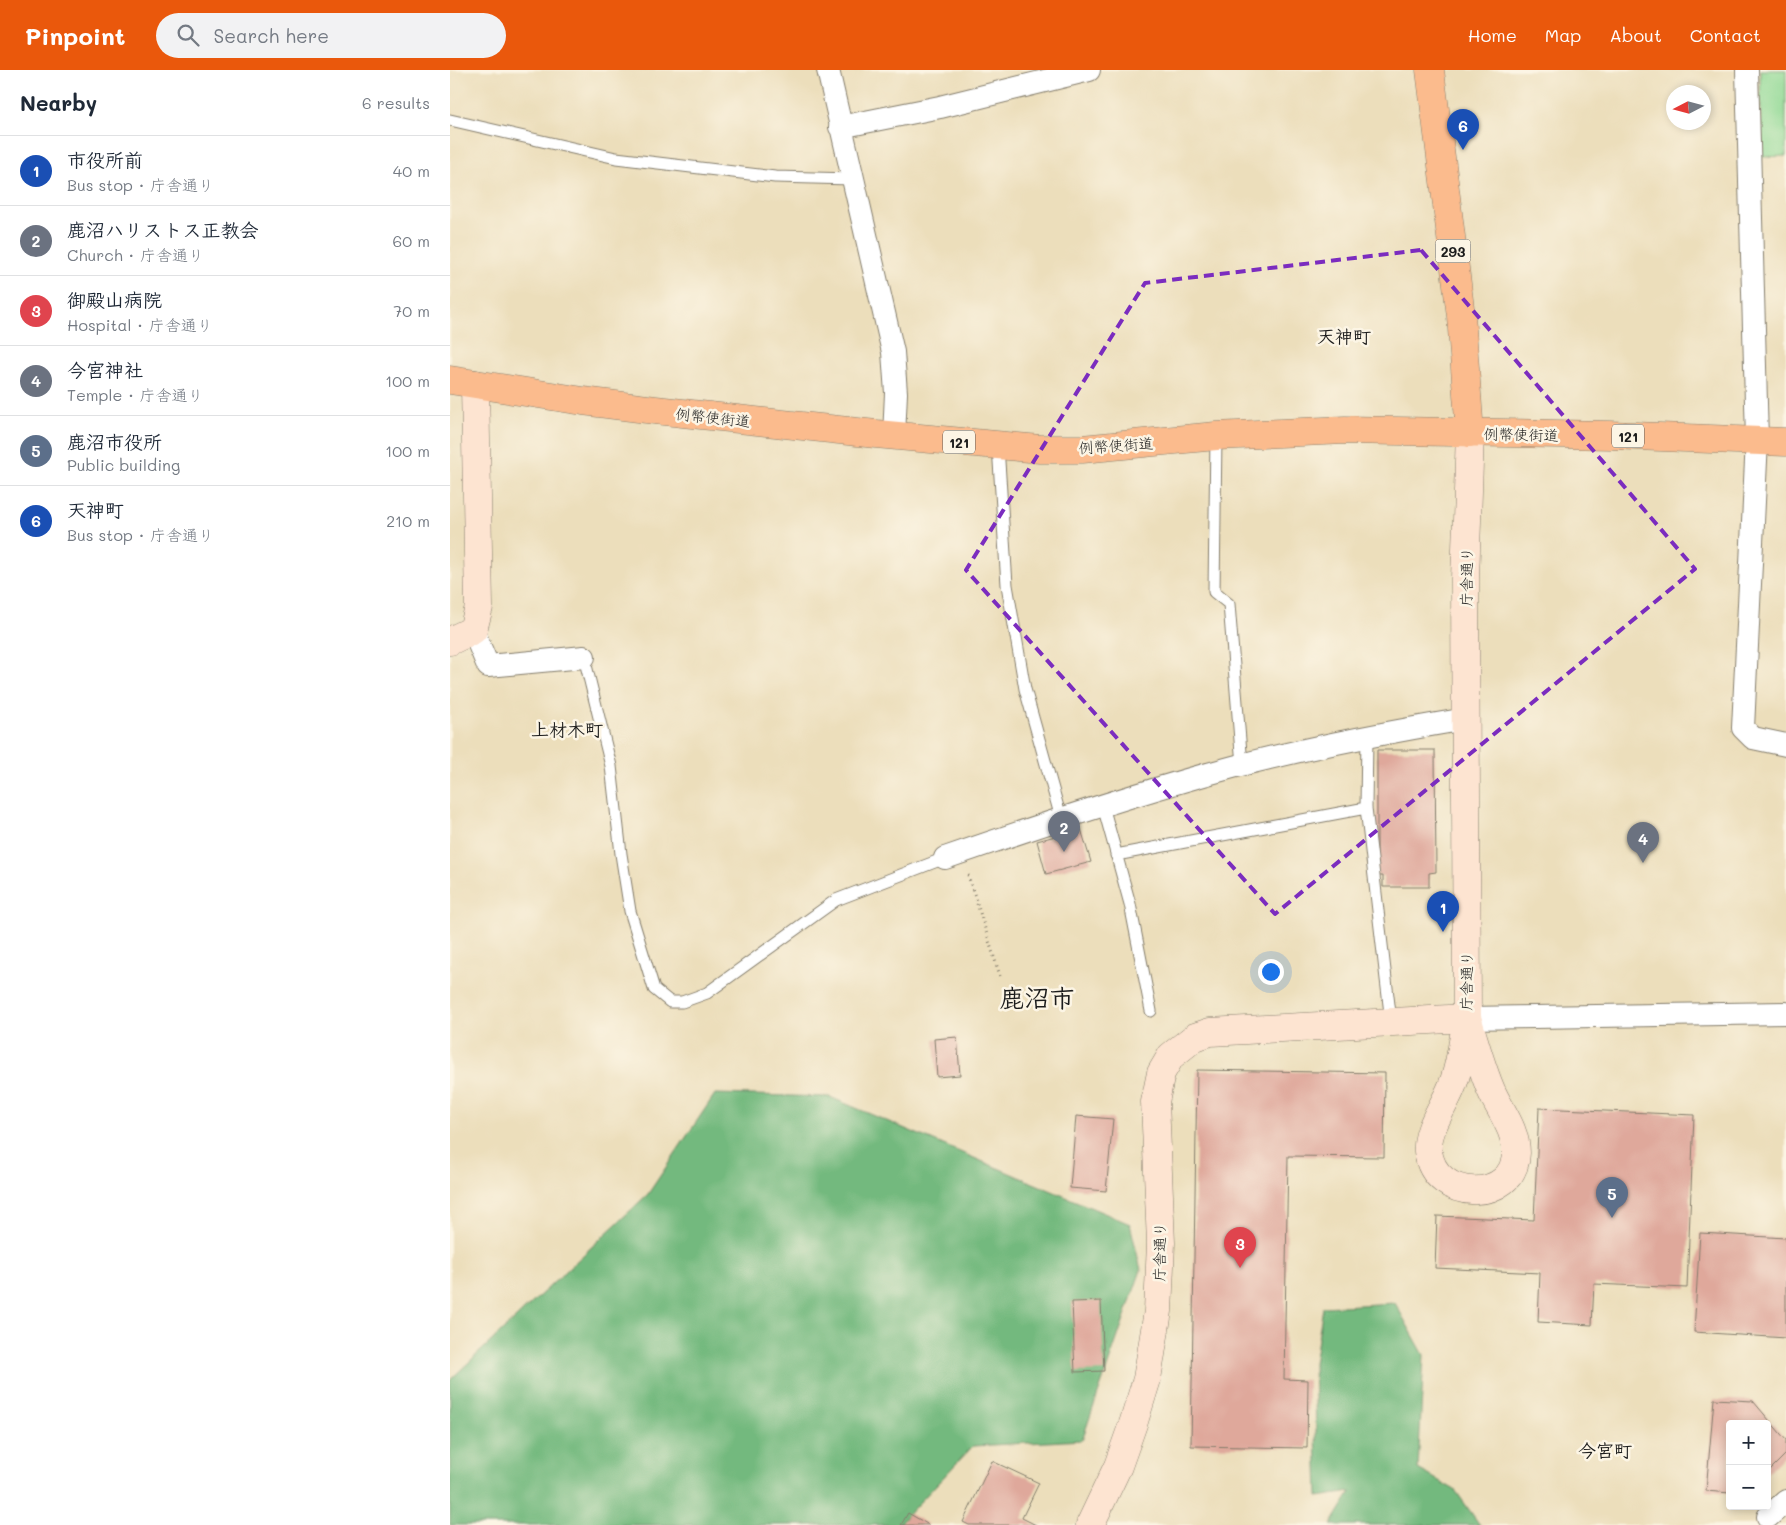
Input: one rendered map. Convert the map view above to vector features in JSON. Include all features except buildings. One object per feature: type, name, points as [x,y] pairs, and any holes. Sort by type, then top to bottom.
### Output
[{"type":"highway","name":"庁舎通り","points":[[1430,70],[1461,316],[1470,433]]},
{"type":"highway","name":"例幣使街道","points":[[462,382],[582,401],[894,436],[1040,449],[1082,449],[1216,436],[1345,430],[1786,442]]},
{"type":"street","points":[[828,70],[893,352],[896,393],[894,436]]},
{"type":"street","points":[[840,127],[940,108],[1089,70]]},
{"type":"street","points":[[1748,70],[1757,440],[1743,728],[1753,738],[1786,745]]},
{"type":"street","points":[[462,382],[479,607],[462,636],[488,666],[584,656]]},
{"type":"street","name":"庁舎通り","points":[[1090,1525],[1118,1466],[1147,1378],[1158,1311],[1161,1243],[1155,1102],[1161,1073],[1171,1056],[1195,1037],[1210,1032],[1467,1018],[1465,579],[1470,433]]},
{"type":"street","points":[[953,856],[1061,818],[1242,765],[1367,737],[1466,719]]},
{"type":"street","points":[[1467,1018],[1786,1013]]},
{"type":"street","points":[[1467,1018],[1484,1074],[1511,1127],[1516,1152],[1515,1162],[1511,1170],[1500,1182],[1492,1187],[1472,1191],[1454,1187],[1440,1177],[1435,1171],[1428,1150],[1432,1126],[1447,1099],[1455,1078],[1467,1018]]},
{"type":"street","points":[[1768,1517],[1786,1501]]},
{"type":"lane","points":[[450,120],[616,158],[775,177],[852,180]]},
{"type":"lane","points":[[1216,436],[1214,592],[1229,604],[1242,765]]},
{"type":"lane","points":[[998,446],[1007,585],[1025,689],[1061,818]]},
{"type":"lane","points":[[584,656],[611,766],[630,912],[654,990],[670,1002],[682,1002],[707,993],[836,900],[953,856]]},
{"type":"lane","points":[[1367,737],[1366,808],[1391,1022]]},
{"type":"lane","points":[[1103,806],[1130,904],[1151,1011]]},
{"type":"lane","points":[[1116,855],[1366,808]]},
{"type":"path","points":[[953,856],[1001,979]]},
{"type":"highlighted area","points":[[1421,250],[1695,569],[1275,914],[966,570],[1145,283]]},
{"type":"green space","points":[[1760,70],[1786,70],[1786,156],[1762,157]]},
{"type":"green space","points":[[715,1094],[830,1097],[1130,1224],[1141,1270],[1082,1440],[973,1446],[898,1525],[450,1525],[450,1380],[648,1194]]},
{"type":"green space","points":[[1395,1303],[1424,1355],[1418,1469],[1455,1490],[1480,1525],[1331,1525],[1351,1492],[1318,1497],[1314,1364],[1323,1307]]},
{"type":"place","name":"天神町","points":[[1463,150]]},
{"type":"place","name":"鹿沼ハリストス正教会","points":[[1064,852]]},
{"type":"place","name":"今宮神社","points":[[1643,863]]},
{"type":"place","name":"市役所前","points":[[1443,932]]},
{"type":"place","name":"鹿沼市役所","points":[[1612,1218]]},
{"type":"place","name":"御殿山病院","points":[[1240,1268]]},
{"type":"district","name":"天神町","points":[[1344,336]]},
{"type":"district","name":"上材木町","points":[[567,729]]},
{"type":"district","name":"鹿沼市","points":[[1037,997]]},
{"type":"district","name":"今宮町","points":[[1605,1450]]}]
